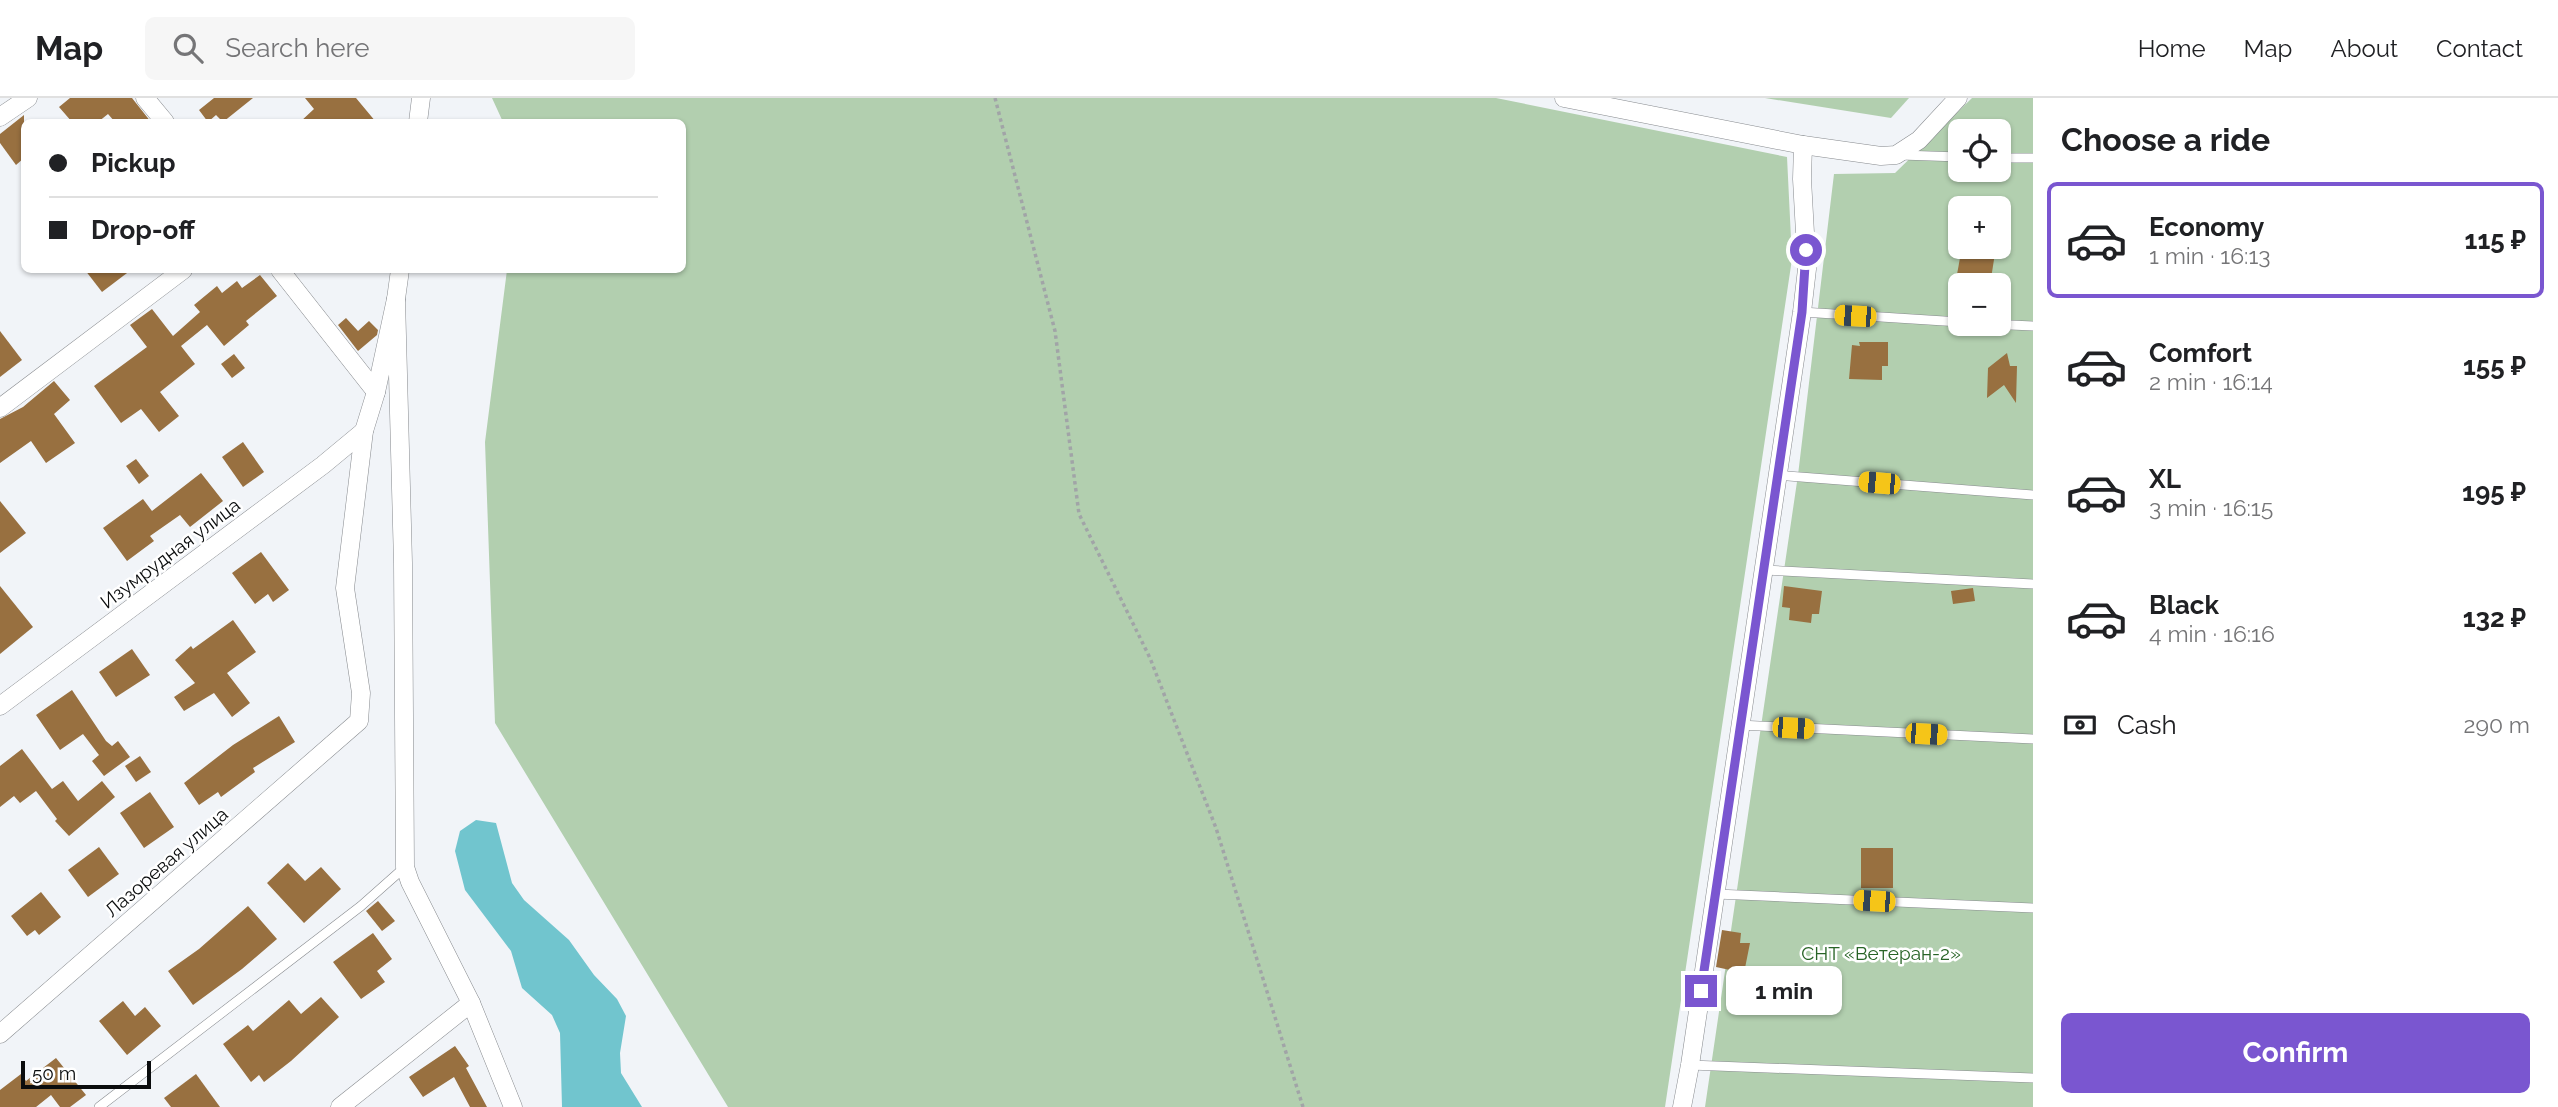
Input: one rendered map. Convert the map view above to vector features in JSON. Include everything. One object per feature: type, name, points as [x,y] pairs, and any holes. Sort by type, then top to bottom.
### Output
[{"type":"street","points":[[0,117],[28,98]]},
{"type":"street","points":[[145,98],[162,119]]},
{"type":"street","points":[[418,119],[421,98]]},
{"type":"street","points":[[1564,98],[1866,155],[1896,155],[1919,140],[1958,98]]},
{"type":"street","points":[[1682,1107],[1802,312],[1807,269],[1802,145]]},
{"type":"street","points":[[0,408],[179,273]]},
{"type":"street","points":[[282,273],[376,392]]},
{"type":"street","points":[[364,431],[376,392],[400,273]]},
{"type":"street","points":[[396,299],[403,563],[405,867],[471,1003],[513,1107]]},
{"type":"street","name":"Изумрудная улица","points":[[0,706],[323,465],[364,431]]},
{"type":"street","name":"Лазоревая улица","points":[[0,1034],[359,721],[361,693],[345,588],[364,431]]},
{"type":"street","points":[[340,1107],[471,1003]]},
{"type":"lane","points":[[1896,155],[1948,157]]},
{"type":"lane","points":[[2011,158],[2033,158]]},
{"type":"lane","points":[[1802,312],[1948,321]]},
{"type":"lane","points":[[2011,325],[2033,326]]},
{"type":"lane","points":[[1776,475],[2033,495]]},
{"type":"lane","points":[[1764,570],[2033,584]]},
{"type":"lane","points":[[1739,725],[2033,739]]},
{"type":"lane","points":[[99,1107],[361,906],[405,867]]},
{"type":"lane","points":[[1716,894],[2033,908]]},
{"type":"lane","points":[[1690,1065],[2033,1078]]},
{"type":"path","points":[[995,98],[1055,331],[1079,513],[1150,658],[1216,828],[1303,1107]]},
{"type":"green space","points":[[492,98],[1496,98],[1787,157],[1792,259],[1665,1107],[728,1107],[495,723],[485,442],[507,273],[686,273],[686,119],[502,119]]},
{"type":"green space","points":[[1765,98],[1909,98],[1891,118]]},
{"type":"green space","name":"СНТ «Ветеран-2»","points":[[1972,98],[2033,98],[2033,1107],[1705,1107],[1798,475],[1834,174],[1895,173],[1948,121],[1948,182],[2011,182],[2011,119],[1950,119]]},
{"type":"water","points":[[476,820],[496,823],[512,883],[524,900],[569,940],[594,975],[617,999],[626,1016],[620,1053],[621,1073],[642,1107],[562,1107],[560,1033],[552,1015],[522,988],[511,951],[465,890],[455,851],[460,831]]},
{"type":"building","points":[[70,98],[132,98],[149,119],[112,119],[108,114],[102,119],[69,119],[59,107]]},
{"type":"building","points":[[214,98],[253,98],[227,119],[220,119],[216,115],[206,119],[199,110]]},
{"type":"building","points":[[305,98],[356,98],[374,119],[303,119],[314,109]]},
{"type":"building","points":[[24,115],[24,119],[21,119],[21,161],[16,165],[0,143],[0,134]]},
{"type":"building","points":[[1960,259],[1994,259],[1992,273],[1957,273]]},
{"type":"building","points":[[87,273],[127,273],[102,292]]},
{"type":"building","points":[[260,275],[277,296],[246,321],[249,325],[224,346],[207,325],[181,346],[195,364],[160,392],[179,416],[159,432],[141,409],[121,423],[94,386],[147,347],[130,325],[152,309],[173,336],[200,312],[194,305],[217,286],[222,293],[237,281],[242,288]]},
{"type":"building","points":[[346,318],[358,331],[369,321],[378,330],[377,335],[358,351],[338,325]]},
{"type":"building","points":[[0,331],[22,360],[0,377]]},
{"type":"building","points":[[1859,342],[1888,342],[1888,366],[1882,366],[1882,380],[1849,379],[1852,345],[1860,346]]},
{"type":"building","points":[[2007,353],[2010,366],[2017,366],[2016,403],[2004,385],[1987,398],[1988,368]]},
{"type":"building","points":[[234,354],[245,368],[232,378],[221,364]]},
{"type":"building","points":[[54,381],[70,400],[54,414],[75,443],[46,463],[31,441],[0,463],[0,419],[23,407]]},
{"type":"building","points":[[243,442],[264,472],[243,487],[222,457]]},
{"type":"building","points":[[136,459],[149,476],[139,484],[126,466]]},
{"type":"building","points":[[201,473],[223,501],[190,527],[180,515],[150,536],[154,541],[127,561],[103,528],[143,499],[152,511]]},
{"type":"building","points":[[0,501],[26,533],[0,553]]},
{"type":"building","points":[[261,552],[289,590],[273,602],[268,594],[255,604],[232,573]]},
{"type":"building","points":[[0,586],[33,627],[0,654]]},
{"type":"building","points":[[1784,586],[1822,591],[1819,614],[1812,614],[1811,623],[1789,620],[1790,608],[1782,607]]},
{"type":"building","points":[[1973,588],[1975,601],[1953,604],[1951,591]]},
{"type":"building","points":[[233,620],[256,652],[227,673],[250,703],[232,717],[214,693],[184,711],[174,697],[195,683],[175,660],[191,646],[193,649]]},
{"type":"building","points":[[132,649],[150,675],[116,697],[99,672]]},
{"type":"building","points":[[72,690],[106,741],[112,746],[118,741],[130,757],[104,776],[92,761],[99,755],[83,734],[60,750],[36,715]]},
{"type":"building","points":[[279,716],[295,742],[253,768],[255,772],[221,797],[218,792],[199,805],[184,783],[233,745]]},
{"type":"building","points":[[22,749],[52,789],[63,781],[78,801],[102,781],[115,797],[69,836],[55,821],[57,819],[36,791],[20,803],[14,796],[0,807],[0,766]]},
{"type":"building","points":[[140,756],[151,772],[136,782],[125,766]]},
{"type":"building","points":[[150,792],[174,827],[144,848],[120,813]]},
{"type":"building","points":[[99,847],[119,874],[88,897],[68,870]]},
{"type":"building","points":[[1861,848],[1893,848],[1893,888],[1861,888]]},
{"type":"building","points":[[288,863],[305,881],[321,867],[341,889],[304,923],[267,883]]},
{"type":"building","points":[[41,892],[61,917],[39,935],[35,930],[27,936],[11,916]]},
{"type":"building","points":[[378,901],[395,921],[382,931],[366,911]]},
{"type":"building","points":[[248,906],[277,939],[193,1005],[168,971],[199,949]]},
{"type":"building","points":[[1722,930],[1741,933],[1740,943],[1750,943],[1744,973],[1716,967]]},
{"type":"building","points":[[373,933],[392,959],[377,971],[385,982],[361,999],[333,962]]},
{"type":"building","points":[[321,997],[339,1017],[264,1082],[259,1075],[251,1082],[223,1044],[248,1025],[253,1031],[289,1000],[301,1014]]},
{"type":"building","points":[[123,1001],[135,1016],[145,1007],[161,1026],[127,1055],[99,1021]]},
{"type":"building","points":[[455,1046],[469,1066],[466,1068],[487,1107],[470,1107],[454,1077],[423,1097],[409,1077]]},
{"type":"building","points":[[56,1058],[86,1095],[70,1107],[60,1107],[51,1095],[36,1107],[0,1107],[0,1090],[21,1074],[26,1081]]},
{"type":"building","points":[[196,1074],[220,1107],[171,1107],[164,1098]]},
{"type":"route","points":[[1701,991],[1802,312],[1807,269],[1806,250]]}]
